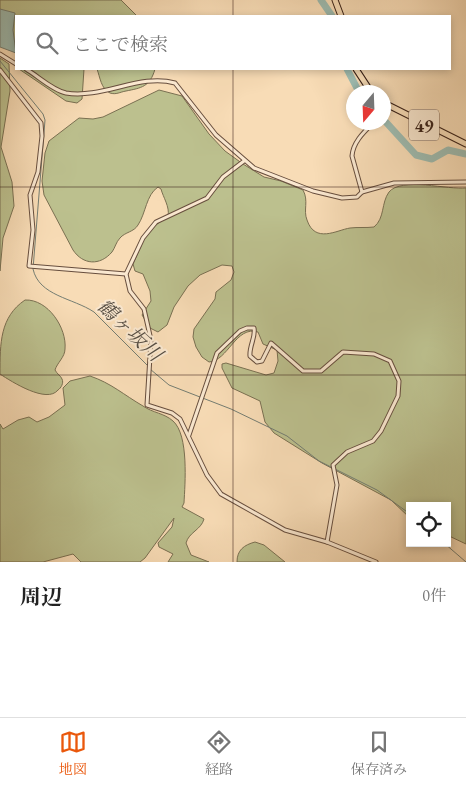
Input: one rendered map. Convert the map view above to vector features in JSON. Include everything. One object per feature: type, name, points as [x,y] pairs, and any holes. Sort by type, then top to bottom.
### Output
[{"type":"main road","points":[[335,0],[341,15]]},
{"type":"main road","points":[[357,70],[366,85]]},
{"type":"main road","name":"49","points":[[391,108],[466,144]]},
{"type":"street","points":[[0,54],[15,63]]},
{"type":"street","points":[[0,70],[18,96],[39,117],[41,123],[42,136],[38,172],[30,195],[32,230],[29,266],[126,274]]},
{"type":"street","points":[[28,70],[56,89],[66,93],[110,91],[155,80],[175,83],[216,135],[244,161],[254,168],[313,191],[346,198],[360,196],[362,192],[394,183],[466,182]]},
{"type":"street","points":[[362,192],[352,151],[360,136],[366,130]]},
{"type":"street","points":[[244,161],[223,177],[207,198],[156,222],[143,238],[126,274],[130,291],[144,309],[151,340],[147,405],[178,417],[207,475],[221,494],[285,530],[326,542],[376,562]]},
{"type":"street","points":[[188,435],[217,354],[231,338],[247,328],[254,328],[255,333],[249,352],[250,356],[258,362],[262,361],[272,343],[304,371],[322,371],[343,352],[374,354],[390,361],[398,381],[396,404],[376,438],[347,452],[333,465],[337,485],[326,542]]},
{"type":"green space","points":[[0,0],[121,0],[136,15],[15,15],[15,52],[0,10]]},
{"type":"green space","points":[[0,58],[9,64],[10,91],[1,147],[12,182],[14,206],[3,238],[0,271]]},
{"type":"green space","points":[[20,70],[84,70],[82,99],[77,103],[66,101]]},
{"type":"green space","points":[[97,70],[155,70],[150,80],[144,86],[114,94],[107,91],[101,82]]},
{"type":"green space","points":[[159,90],[182,96],[209,134],[225,151],[264,177],[281,181],[303,190],[306,198],[307,220],[315,232],[321,234],[350,228],[374,227],[380,219],[389,192],[404,185],[466,188],[466,544],[451,537],[451,502],[406,502],[406,514],[391,500],[322,463],[274,433],[265,422],[260,401],[232,388],[222,368],[222,364],[226,363],[266,375],[274,373],[278,361],[277,350],[263,344],[258,332],[250,331],[238,338],[216,360],[209,362],[202,357],[193,337],[194,329],[215,299],[216,292],[231,280],[234,272],[232,266],[222,265],[200,275],[188,286],[174,307],[167,325],[158,332],[150,328],[142,315],[151,301],[150,291],[143,274],[135,271],[133,264],[144,239],[152,228],[168,216],[167,206],[161,189],[158,187],[154,190],[138,225],[117,241],[112,252],[107,257],[92,262],[82,259],[77,255],[44,195],[42,181],[45,153],[49,141],[79,118],[93,119],[103,117]]},
{"type":"green space","points":[[25,300],[41,304],[54,316],[63,332],[65,352],[55,370],[63,381],[61,387],[53,394],[46,395],[29,390],[0,374],[1,341],[6,323],[11,314]]},
{"type":"green space","points":[[90,376],[111,386],[147,408],[170,418],[178,428],[182,437],[185,460],[184,503],[182,507],[204,519],[186,543],[191,555],[209,562],[168,562],[173,554],[159,547],[158,543],[172,527],[174,518],[145,558],[140,562],[81,562],[73,554],[43,562],[0,562],[0,424],[3,429],[18,420],[29,417],[37,422],[49,417],[65,405],[63,388],[70,381]]},
{"type":"green space","points":[[255,542],[264,545],[285,562],[237,562],[238,554],[242,549]]},
{"type":"water","points":[[0,9],[15,13],[13,30],[15,53],[0,47]]},
{"type":"waterway","points":[[321,0],[331,15]]},
{"type":"waterway","name":"鶴ヶ坂川","points":[[0,61],[43,114],[45,120],[33,269],[36,278],[49,291],[94,312],[148,366]]},
{"type":"waterway","points":[[348,70],[355,85]]},
{"type":"waterway","points":[[391,128],[416,155],[432,159],[448,150],[466,154]]},
{"type":"waterway","name":"鶴ヶ坂川","points":[[150,369],[169,385],[231,409],[287,436],[319,461],[377,490],[406,511]]},
{"type":"waterway","name":"鶴ヶ坂川","points":[[449,547],[466,562]]}]
